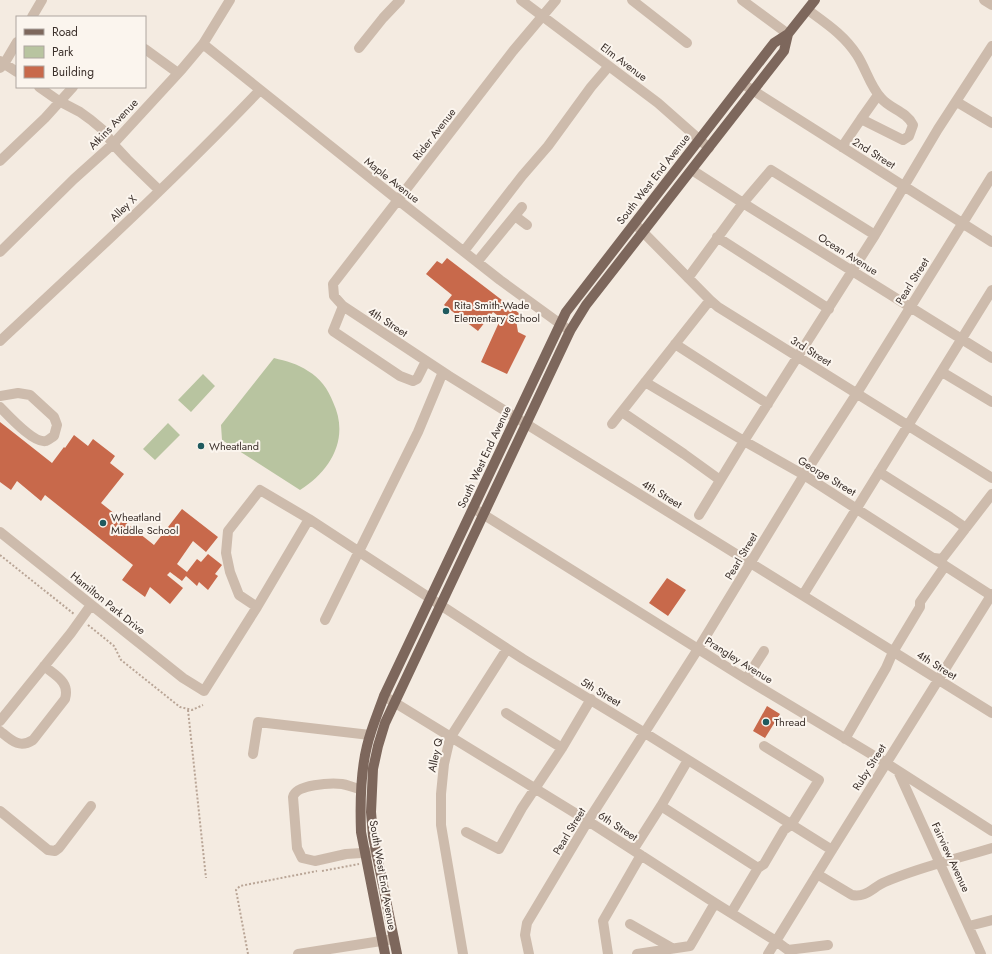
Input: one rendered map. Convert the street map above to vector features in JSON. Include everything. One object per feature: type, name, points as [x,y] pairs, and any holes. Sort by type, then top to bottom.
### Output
[{"type":"main road","name":"South West End Avenue","points":[[385,954],[362,832],[361,789],[364,761],[370,735],[384,696],[560,324],[575,299],[774,43],[788,34],[815,0]]},
{"type":"main road","name":"South West End Avenue","points":[[397,954],[377,852],[371,812],[373,769],[385,723],[570,331],[586,306],[784,51],[788,34]]},
{"type":"street","points":[[33,16],[42,0]]},
{"type":"street","points":[[359,48],[383,18],[400,0]]},
{"type":"street","name":"Elm Avenue","points":[[521,0],[658,103],[709,148]]},
{"type":"street","name":"Rider Avenue","points":[[333,284],[513,51],[556,0]]},
{"type":"street","points":[[632,0],[687,43]]},
{"type":"street","points":[[742,0],[788,34]]},
{"type":"street","points":[[984,0],[992,5]]},
{"type":"street","name":"Atkins Avenue","points":[[0,252],[74,179],[113,144],[203,44],[227,1]]},
{"type":"street","points":[[808,10],[842,35],[858,56],[866,74],[881,99],[903,113],[913,125],[909,136],[903,140],[861,119]]},
{"type":"street","points":[[16,43],[1,64],[16,72]]},
{"type":"street","name":"Maple Avenue","points":[[203,44],[477,262],[570,331]]},
{"type":"street","points":[[699,515],[744,441],[875,235],[938,129],[957,102],[992,46]]},
{"type":"street","points":[[146,49],[178,72]]},
{"type":"street","points":[[464,251],[522,176],[548,146],[591,87],[609,66]]},
{"type":"street","name":"2nd Street","points":[[743,84],[992,242]]},
{"type":"street","points":[[40,88],[59,101],[80,112],[103,130],[113,144],[127,159],[159,190]]},
{"type":"street","points":[[0,161],[45,118],[72,88]]},
{"type":"street","name":"Alley X","points":[[0,341],[159,190],[260,90]]},
{"type":"street","points":[[842,148],[878,95]]},
{"type":"street","points":[[957,102],[992,123]]},
{"type":"street","name":"Ocean Avenue","points":[[692,170],[992,358]]},
{"type":"street","points":[[688,278],[743,203],[771,170],[875,235]]},
{"type":"street","name":"Pearl Street","points":[[528,954],[525,936],[527,923],[588,821],[698,649],[804,475],[857,393],[992,176]]},
{"type":"street","points":[[477,262],[522,207]]},
{"type":"street","points":[[515,216],[527,225]]},
{"type":"street","name":"3rd Street","points":[[634,223],[718,307],[992,478]]},
{"type":"street","points":[[717,237],[828,309]]},
{"type":"street","name":"4th Street","points":[[333,284],[334,296],[343,306],[426,361],[992,713]]},
{"type":"street","points":[[803,595],[992,290]]},
{"type":"street","points":[[612,424],[710,300]]},
{"type":"street","points":[[343,306],[333,331],[400,376],[413,381],[417,379],[426,361]]},
{"type":"street","points":[[675,344],[768,404]]},
{"type":"street","points":[[325,620],[418,432],[443,372]]},
{"type":"street","points":[[942,372],[992,402]]},
{"type":"street","name":"George Street","points":[[645,382],[804,475],[992,595]]},
{"type":"street","points":[[0,396],[18,393],[30,396],[54,417],[57,425],[54,436],[46,441],[38,440],[23,429],[0,407]]},
{"type":"street","points":[[622,412],[720,480]]},
{"type":"street","points":[[879,472],[966,528]]},
{"type":"street","name":"5th Street","points":[[257,608],[239,595],[230,572],[226,553],[228,531],[260,490],[360,551],[507,649],[832,850]]},
{"type":"street","points":[[934,558],[942,559],[992,494]]},
{"type":"street","name":"Prangley Avenue","points":[[473,508],[746,679],[886,763],[992,831]]},
{"type":"street","points":[[257,608],[309,519]]},
{"type":"street","name":"Hamilton Park Drive","points":[[0,532],[183,678],[204,691],[257,608]]},
{"type":"street","points":[[845,739],[920,607],[920,602],[945,566]]},
{"type":"street","name":"Ruby Street","points":[[768,954],[992,595]]},
{"type":"street","points":[[0,721],[71,633],[91,605]]},
{"type":"street","name":"Alley Q","points":[[463,954],[440,814],[444,764],[450,738],[507,649]]},
{"type":"street","points":[[746,679],[764,651]]},
{"type":"street","points":[[0,731],[13,742],[27,744],[33,740],[65,699],[67,693],[66,686],[44,666]]},
{"type":"street","name":"6th Street","points":[[384,696],[450,738],[588,821],[788,950],[828,945]]},
{"type":"street","points":[[466,832],[500,849],[522,808],[562,748],[591,700]]},
{"type":"street","points":[[506,713],[562,748]]},
{"type":"street","points":[[253,754],[258,722],[370,735]]},
{"type":"street","points":[[731,914],[758,868],[764,864],[784,830],[791,825],[819,780],[764,746]]},
{"type":"street","points":[[608,954],[603,921],[661,806],[688,760]]},
{"type":"street","name":"Fairview Avenue","points":[[898,771],[981,954]]},
{"type":"street","points":[[361,789],[336,784],[313,786],[300,789],[294,793],[293,804],[297,848],[302,858],[315,861],[346,854],[377,852]]},
{"type":"street","points":[[0,811],[48,850],[55,851],[59,848],[91,806]]},
{"type":"street","points":[[661,806],[758,868]]},
{"type":"street","points":[[817,874],[852,895],[858,896],[866,894],[882,883],[910,871],[992,848]]},
{"type":"street","points":[[637,954],[690,946],[715,904]]},
{"type":"street","points":[[969,926],[992,920]]},
{"type":"street","points":[[630,924],[672,948]]},
{"type":"street","points":[[298,954],[383,942],[394,939]]},
{"type":"street","points":[[688,946],[696,954]]},
{"type":"path","points":[[0,555],[76,616]]},
{"type":"path","points":[[87,624],[114,646],[121,660],[180,707],[192,710],[203,705]]},
{"type":"path","points":[[188,710],[206,878]]},
{"type":"path","points":[[248,954],[236,890],[237,888],[240,886],[360,864]]},
{"type":"green space","points":[[274,358],[300,366],[316,377],[329,393],[338,415],[338,441],[329,463],[321,473],[300,490],[222,440],[221,425]]},
{"type":"green space","points":[[203,374],[215,386],[191,412],[178,400]]},
{"type":"green space","points":[[168,423],[180,435],[155,460],[143,449]]},
{"type":"building","points":[[447,258],[520,314],[516,320],[518,332],[526,336],[507,374],[481,362],[501,318],[493,312],[478,331],[444,305],[452,295],[426,274],[437,261],[442,264]]},
{"type":"building","name":"Wheatland Middle School","points":[[0,422],[52,463],[74,435],[88,446],[93,439],[115,456],[110,463],[124,474],[101,503],[154,545],[182,509],[218,537],[206,552],[193,541],[177,564],[187,572],[197,559],[201,562],[208,554],[222,565],[215,574],[218,576],[208,590],[199,582],[197,586],[186,576],[182,581],[170,572],[167,575],[183,588],[170,604],[150,587],[145,597],[122,580],[133,565],[45,495],[41,501],[17,481],[11,490],[0,482]]},
{"type":"building","points":[[667,578],[686,590],[668,616],[649,603]]},
{"type":"building","name":"Thread","points":[[767,706],[780,714],[765,738],[753,731]]},
{"type":"place","name":"Rita Smith-Wade Elementary School","points":[[446,311]]},
{"type":"place","name":"Wheatland","points":[[201,446]]},
{"type":"place","name":"Wheatland Middle School","points":[[103,523]]},
{"type":"place","name":"Thread","points":[[766,722]]}]
